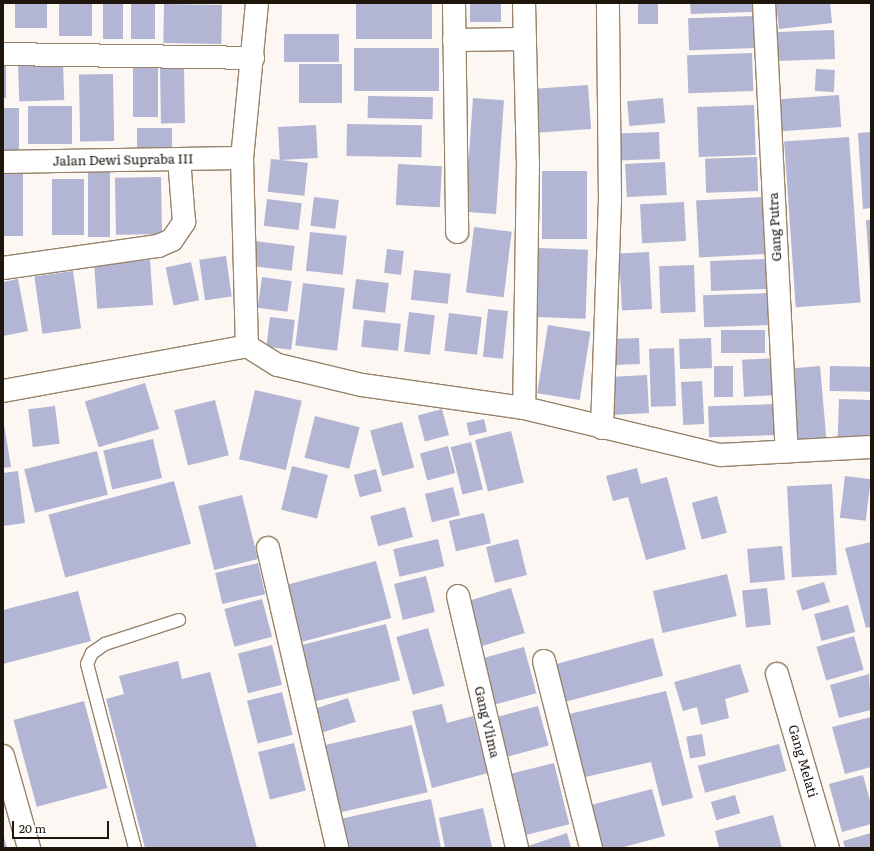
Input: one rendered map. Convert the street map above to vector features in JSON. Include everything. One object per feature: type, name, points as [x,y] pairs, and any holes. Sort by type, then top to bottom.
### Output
[{"type":"street","points":[[247,346],[242,158],[253,58],[257,3]]},
{"type":"street","points":[[454,3],[457,232]]},
{"type":"street","points":[[524,3],[528,162],[524,408]]},
{"type":"street","points":[[602,428],[610,202],[608,3]]},
{"type":"street","name":"Gang Putra","points":[[764,3],[787,451]]},
{"type":"street","points":[[454,40],[526,39]]},
{"type":"street","points":[[3,54],[253,58]]},
{"type":"street","name":"Jalan Dewi Supraba III","points":[[3,162],[242,158]]},
{"type":"street","points":[[3,268],[158,246],[172,240],[184,222],[180,159]]},
{"type":"street","points":[[3,391],[247,346],[284,366],[362,385],[524,408],[602,428],[720,455],[871,447]]},
{"type":"street","points":[[268,548],[337,848]]},
{"type":"street","name":"Gang Vlima","points":[[458,596],[517,848]]},
{"type":"street","points":[[544,661],[591,848]]},
{"type":"street","name":"Gang Melati","points":[[778,674],[828,848]]},
{"type":"street","points":[[3,756],[28,848]]},
{"type":"lane","points":[[135,848],[87,664],[92,652],[105,644],[179,620]]},
{"type":"building","points":[[15,3],[47,3],[47,28],[15,28]]},
{"type":"building","points":[[59,3],[92,3],[92,36],[59,36]]},
{"type":"building","points":[[103,3],[123,3],[123,39],[103,39]]},
{"type":"building","points":[[131,3],[155,3],[155,39],[131,39]]},
{"type":"building","points":[[356,3],[432,3],[432,39],[356,39]]},
{"type":"building","points":[[470,3],[501,3],[501,22],[470,22]]},
{"type":"building","points":[[638,3],[658,3],[658,24],[638,24]]},
{"type":"building","points":[[690,3],[752,3],[752,12],[691,14]]},
{"type":"building","points":[[776,3],[830,3],[832,23],[779,29]]},
{"type":"building","points":[[164,4],[222,5],[221,44],[163,43]]},
{"type":"building","points":[[755,16],[756,48],[689,50],[688,18]]},
{"type":"building","points":[[834,30],[835,59],[771,61],[770,32]]},
{"type":"building","points":[[284,34],[339,34],[339,62],[284,62]]},
{"type":"building","points":[[354,48],[439,48],[439,91],[354,91]]},
{"type":"building","points":[[752,53],[753,91],[688,93],[687,55]]},
{"type":"building","points":[[63,63],[64,100],[19,102],[18,65]]},
{"type":"building","points":[[133,64],[158,64],[158,117],[133,117]]},
{"type":"building","points":[[299,64],[342,64],[342,103],[299,103]]},
{"type":"building","points":[[3,65],[6,65],[6,98],[3,98]]},
{"type":"building","points":[[160,66],[184,66],[185,123],[161,123]]},
{"type":"building","points":[[816,69],[835,70],[834,92],[815,91]]},
{"type":"building","points":[[113,74],[114,141],[80,142],[79,75]]},
{"type":"building","points":[[588,85],[591,129],[535,133],[532,89]]},
{"type":"building","points":[[839,95],[841,127],[777,131],[775,99]]},
{"type":"building","points":[[368,96],[433,97],[433,119],[368,118]]},
{"type":"building","points":[[473,98],[504,100],[496,214],[465,212]]},
{"type":"building","points":[[663,98],[665,123],[629,126],[627,101]]},
{"type":"building","points":[[754,105],[756,155],[699,157],[697,107]]},
{"type":"building","points":[[28,106],[72,106],[72,144],[28,144]]},
{"type":"building","points":[[3,108],[19,108],[19,153],[3,153]]},
{"type":"building","points":[[347,124],[422,125],[421,157],[346,156]]},
{"type":"building","points":[[316,125],[318,158],[280,160],[278,127]]},
{"type":"building","points":[[137,128],[172,128],[172,153],[137,153]]},
{"type":"building","points":[[659,132],[660,159],[619,160],[618,133]]},
{"type":"building","points":[[871,132],[871,208],[863,209],[858,133]]},
{"type":"building","points":[[849,137],[861,303],[796,307],[784,142]]},
{"type":"building","points":[[757,157],[758,191],[706,193],[705,159]]},
{"type":"building","points":[[271,159],[308,163],[304,196],[268,192]]},
{"type":"building","points":[[665,162],[667,195],[627,197],[625,164]]},
{"type":"building","points":[[398,164],[442,166],[440,207],[396,205]]},
{"type":"building","points":[[88,171],[110,171],[110,237],[88,237]]},
{"type":"building","points":[[542,171],[587,171],[587,239],[542,239]]},
{"type":"building","points":[[3,173],[23,173],[23,236],[3,236]]},
{"type":"building","points":[[161,177],[162,234],[116,235],[115,178]]},
{"type":"building","points":[[52,179],[84,179],[84,235],[52,235]]},
{"type":"building","points":[[314,197],[339,200],[335,229],[310,226]]},
{"type":"building","points":[[763,197],[766,254],[699,257],[696,201]]},
{"type":"building","points":[[267,199],[302,203],[298,230],[264,226]]},
{"type":"building","points":[[684,202],[686,241],[642,243],[640,204]]},
{"type":"building","points":[[866,220],[871,220],[871,277],[870,277]]},
{"type":"building","points":[[474,227],[512,232],[504,297],[466,293]]},
{"type":"building","points":[[310,232],[347,236],[343,275],[306,271]]},
{"type":"building","points":[[254,241],[295,246],[292,271],[251,266]]},
{"type":"building","points":[[539,248],[588,250],[586,319],[537,317]]},
{"type":"building","points":[[387,249],[404,251],[401,275],[384,273]]},
{"type":"building","points":[[649,252],[652,309],[622,310],[619,254]]},
{"type":"building","points":[[226,256],[232,297],[205,300],[199,260]]},
{"type":"building","points":[[766,259],[767,289],[711,291],[710,261]]},
{"type":"building","points":[[150,260],[153,305],[97,309],[94,264]]},
{"type":"building","points":[[191,262],[199,300],[174,306],[166,267]]},
{"type":"building","points":[[694,265],[696,312],[661,313],[659,266]]},
{"type":"building","points":[[414,270],[451,274],[448,304],[411,300]]},
{"type":"building","points":[[73,271],[81,328],[42,334],[34,276]]},
{"type":"building","points":[[262,277],[292,281],[287,312],[258,308]]},
{"type":"building","points":[[18,279],[28,331],[3,336],[3,282]]},
{"type":"building","points":[[356,279],[389,283],[385,313],[352,309]]},
{"type":"building","points":[[303,283],[345,288],[337,351],[295,346]]},
{"type":"building","points":[[771,293],[772,325],[704,327],[703,295]]},
{"type":"building","points":[[488,309],[508,311],[503,359],[483,357]]},
{"type":"building","points":[[409,312],[435,315],[430,355],[404,352]]},
{"type":"building","points":[[449,313],[482,317],[477,355],[444,351]]},
{"type":"building","points":[[270,317],[295,320],[291,350],[266,347]]},
{"type":"building","points":[[364,320],[401,324],[398,351],[361,347]]},
{"type":"building","points":[[548,325],[590,332],[580,400],[537,393]]},
{"type":"building","points":[[721,330],[765,330],[765,353],[721,353]]},
{"type":"building","points":[[639,338],[640,364],[613,365],[612,339]]},
{"type":"building","points":[[711,338],[712,368],[680,369],[679,339]]},
{"type":"building","points":[[674,348],[676,406],[651,407],[649,349]]},
{"type":"building","points":[[777,358],[779,395],[744,397],[742,360]]},
{"type":"building","points":[[714,366],[733,366],[733,397],[714,397]]},
{"type":"building","points":[[820,366],[826,438],[794,441],[788,369]]},
{"type":"building","points":[[830,366],[871,367],[871,392],[830,391]]},
{"type":"building","points":[[647,375],[649,413],[612,415],[610,377]]},
{"type":"building","points":[[702,381],[704,424],[683,425],[681,382]]},
{"type":"building","points":[[145,383],[159,429],[99,447],[85,401]]},
{"type":"building","points":[[255,390],[302,401],[286,470],[239,459]]},
{"type":"building","points":[[839,399],[871,400],[870,439],[838,438]]},
{"type":"building","points":[[215,400],[229,455],[188,465],[174,410]]},
{"type":"building","points":[[776,404],[777,435],[709,437],[708,406]]},
{"type":"building","points":[[55,406],[60,444],[33,447],[28,409]]},
{"type":"building","points":[[442,409],[449,435],[425,442],[418,415]]},
{"type":"building","points":[[315,416],[360,427],[349,469],[305,458]]},
{"type":"building","points":[[3,419],[11,467],[3,468]]},
{"type":"building","points":[[484,419],[487,432],[469,436],[466,423]]},
{"type":"building","points":[[402,422],[414,467],[382,476],[370,431]]},
{"type":"building","points":[[511,431],[524,482],[488,491],[475,440]]},
{"type":"building","points":[[153,439],[162,478],[112,489],[103,450]]},
{"type":"building","points":[[471,442],[483,490],[462,495],[451,447]]},
{"type":"building","points":[[448,446],[455,473],[427,481],[420,454]]},
{"type":"building","points":[[97,451],[108,495],[35,513],[24,469]]},
{"type":"building","points":[[292,466],[328,475],[317,519],[281,510]]},
{"type":"building","points":[[637,468],[641,484],[667,477],[686,549],[646,560],[628,497],[613,501],[606,476]]},
{"type":"building","points":[[376,469],[382,491],[360,497],[354,475]]},
{"type":"building","points":[[18,471],[25,523],[3,526],[3,473]]},
{"type":"building","points":[[845,476],[871,479],[866,521],[840,518]]},
{"type":"building","points":[[174,481],[191,544],[65,577],[48,515]]},
{"type":"building","points":[[832,484],[837,575],[792,577],[787,486]]},
{"type":"building","points":[[453,487],[460,515],[432,522],[425,494]]},
{"type":"building","points":[[242,495],[258,559],[214,570],[198,506]]},
{"type":"building","points":[[717,496],[727,533],[702,539],[692,503]]},
{"type":"building","points":[[405,507],[413,537],[378,546],[370,516]]},
{"type":"building","points":[[484,513],[491,543],[456,551],[449,521]]},
{"type":"building","points":[[438,539],[444,566],[399,577],[393,549]]},
{"type":"building","points":[[518,539],[527,575],[495,583],[486,547]]},
{"type":"building","points":[[871,542],[871,627],[866,628],[845,548]]},
{"type":"building","points":[[782,546],[785,580],[750,583],[747,549]]},
{"type":"building","points":[[376,561],[391,618],[299,643],[283,586]]},
{"type":"building","points":[[258,563],[265,594],[222,604],[215,573]]},
{"type":"building","points":[[727,574],[737,616],[663,633],[653,591]]},
{"type":"building","points":[[426,576],[435,612],[403,620],[394,584]]},
{"type":"building","points":[[824,582],[830,602],[802,611],[796,590]]},
{"type":"building","points":[[511,588],[525,633],[480,647],[466,602]]},
{"type":"building","points":[[767,588],[771,625],[746,627],[742,591]]},
{"type":"building","points":[[78,591],[91,641],[3,664],[3,610]]},
{"type":"building","points":[[262,599],[272,637],[234,647],[224,609]]},
{"type":"building","points":[[848,605],[855,632],[821,641],[814,614]]},
{"type":"building","points":[[386,624],[400,680],[313,702],[299,646]]},
{"type":"building","points":[[428,628],[445,686],[413,695],[396,637]]},
{"type":"building","points":[[854,636],[864,670],[826,680],[817,647]]},
{"type":"building","points":[[653,638],[663,676],[562,703],[552,665]]},
{"type":"building","points":[[272,645],[282,685],[248,693],[238,653]]},
{"type":"building","points":[[524,647],[536,693],[490,706],[478,659]]},
{"type":"building","points":[[178,661],[182,679],[210,672],[257,848],[145,848],[106,699],[124,694],[119,676]]},
{"type":"building","points":[[740,664],[749,692],[725,699],[729,718],[701,725],[697,707],[683,711],[674,682]]},
{"type":"building","points":[[869,674],[871,710],[839,718],[830,685]]},
{"type":"building","points":[[666,691],[693,798],[662,806],[651,762],[581,778],[565,715]]},
{"type":"building","points":[[282,692],[293,735],[258,743],[247,701]]},
{"type":"building","points":[[348,698],[356,722],[315,735],[307,711]]},
{"type":"building","points":[[84,701],[107,788],[37,807],[13,720]]},
{"type":"building","points":[[442,704],[447,723],[473,716],[488,773],[432,788],[412,711]]},
{"type":"building","points":[[538,706],[549,746],[503,758],[493,718]]},
{"type":"building","points":[[871,717],[871,767],[845,774],[832,727]]},
{"type":"building","points":[[412,725],[428,792],[339,813],[323,745]]},
{"type":"building","points":[[702,734],[706,756],[690,758],[686,737]]},
{"type":"building","points":[[294,743],[306,791],[270,799],[258,752]]},
{"type":"building","points":[[779,744],[786,771],[705,793],[698,766]]},
{"type":"building","points":[[554,763],[569,824],[521,836],[505,775]]},
{"type":"building","points":[[863,775],[871,804],[871,824],[842,832],[829,784]]},
{"type":"building","points":[[652,789],[665,836],[620,848],[598,848],[587,806]]},
{"type":"building","points":[[735,795],[740,813],[716,820],[711,802]]},
{"type":"building","points":[[431,799],[441,848],[346,848],[340,819]]},
{"type":"building","points":[[483,808],[492,847],[445,848],[439,818]]},
{"type":"building","points":[[773,815],[782,848],[719,848],[715,831]]},
{"type":"building","points":[[567,833],[571,848],[522,848]]},
{"type":"building","points":[[871,833],[871,848],[845,848],[843,841]]},
{"type":"building","points":[[3,834],[7,848],[3,848]]}]
